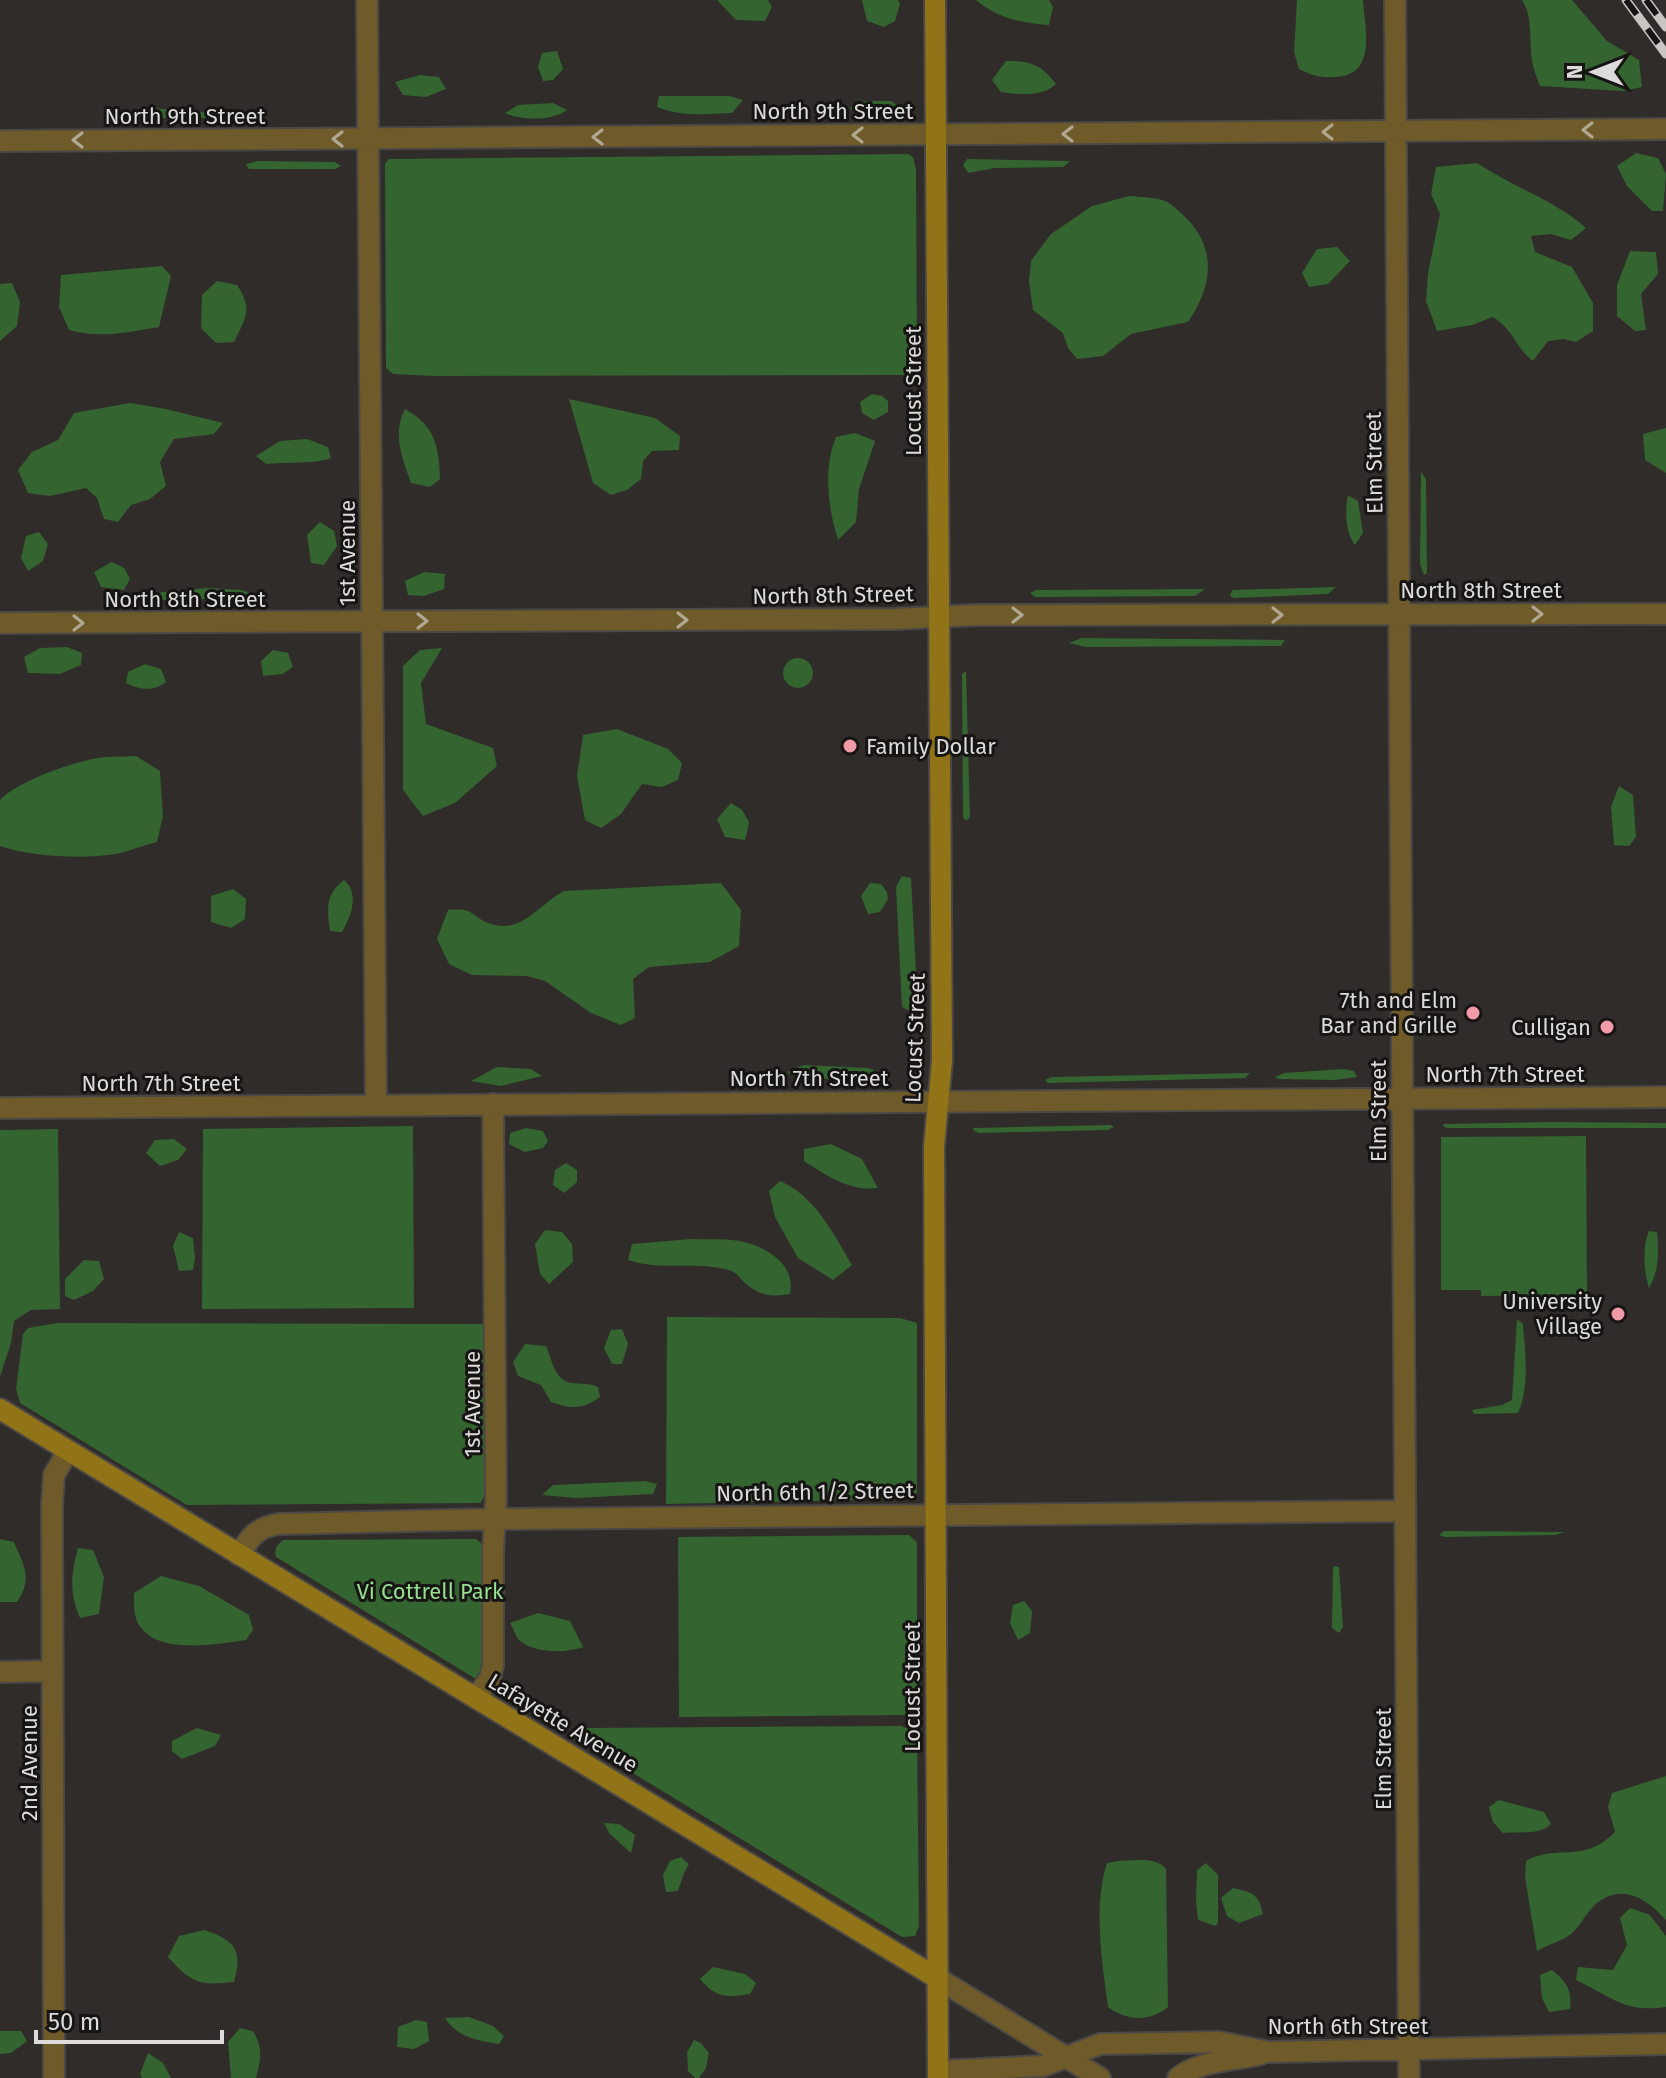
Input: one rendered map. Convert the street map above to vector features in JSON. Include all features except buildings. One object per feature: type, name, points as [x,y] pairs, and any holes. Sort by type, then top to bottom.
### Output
[{"type":"street","name":"1st Avenue","points":[[367,0],[376,1105]]},
{"type":"street","name":"Locust Street","points":[[935,0],[942,1060],[934,1147],[938,2074]]},
{"type":"street","name":"Elm Street","points":[[1395,0],[1409,2078]]},
{"type":"street","name":"North 9th Street","points":[[0,141],[1666,129]]},
{"type":"street","name":"North 8th Street","points":[[0,623],[1666,614]]},
{"type":"street","name":"North 7th Street","points":[[0,1108],[1666,1097]]},
{"type":"street","name":"1st Avenue","points":[[476,1698],[490,1678],[493,1665],[493,1104]]},
{"type":"street","name":"Lafayette Avenue","points":[[0,1409],[1100,2078]]},
{"type":"street","name":"2nd Avenue","points":[[54,2078],[52,1504],[54,1475],[68,1451]]},
{"type":"street","name":"North 6th 1/2 Street","points":[[239,1555],[253,1532],[278,1524],[495,1519],[1405,1511]]},
{"type":"street","points":[[0,1672],[52,1671]]},
{"type":"street","name":"North 6th Street","points":[[938,2074],[1043,2066],[1100,2044],[1115,2043],[1219,2042],[1269,2052],[1666,2044]]},
{"type":"street","points":[[1178,2078],[1187,2070],[1269,2052]]},
{"type":"green space","points":[[717,0],[768,0],[772,7],[765,21],[736,20]]},
{"type":"green space","points":[[862,0],[898,0],[900,4],[895,21],[884,27],[867,21]]},
{"type":"green space","points":[[976,0],[1049,0],[1053,7],[1049,25],[1001,15]]},
{"type":"green space","points":[[1297,0],[1363,0],[1366,49],[1358,68],[1336,77],[1317,76],[1299,69],[1294,52]]},
{"type":"green space","points":[[1522,0],[1572,0],[1607,41],[1639,60],[1642,87],[1623,91],[1540,86],[1533,63],[1528,13]]},
{"type":"green space","points":[[557,51],[563,69],[553,80],[543,81],[538,67],[542,53]]},
{"type":"green space","points":[[1006,61],[1034,65],[1056,84],[1037,93],[1001,92],[992,80]]},
{"type":"green space","points":[[420,75],[439,77],[446,89],[426,97],[403,95],[395,82]]},
{"type":"green space","points":[[659,96],[729,96],[743,100],[732,113],[694,114],[657,107]]},
{"type":"green space","points":[[863,101],[891,101],[900,107],[874,115],[849,108]]},
{"type":"green space","points":[[553,103],[567,110],[537,119],[505,113],[518,105]]},
{"type":"green space","points":[[150,108],[204,112],[206,118],[128,118],[124,112]]},
{"type":"green space","points":[[1636,153],[1658,158],[1666,174],[1663,211],[1652,211],[1627,186],[1617,166]]},
{"type":"green space","points":[[908,154],[913,157],[916,170],[917,372],[912,375],[435,376],[393,374],[386,368],[385,164],[389,159]]},
{"type":"green space","points":[[967,159],[1070,161],[1063,167],[995,168],[968,173],[963,165]]},
{"type":"green space","points":[[258,161],[335,162],[341,166],[335,169],[249,169],[246,164]]},
{"type":"green space","points":[[1477,163],[1561,209],[1586,228],[1571,240],[1551,234],[1531,236],[1535,252],[1572,267],[1593,303],[1593,331],[1576,342],[1563,339],[1548,341],[1533,361],[1493,317],[1472,325],[1437,331],[1426,301],[1428,273],[1440,214],[1431,194],[1436,167]]},
{"type":"green space","points":[[1129,196],[1167,202],[1193,226],[1206,252],[1207,280],[1203,294],[1188,322],[1131,334],[1103,356],[1077,359],[1068,348],[1063,333],[1033,310],[1029,281],[1031,261],[1051,234],[1092,206]]},
{"type":"green space","points":[[1337,247],[1350,261],[1328,284],[1309,287],[1302,273],[1317,249]]},
{"type":"green space","points":[[1630,251],[1656,252],[1658,274],[1641,294],[1646,330],[1635,331],[1617,316],[1617,285]]},
{"type":"green space","points":[[162,266],[171,276],[159,327],[103,334],[69,330],[59,307],[61,275]]},
{"type":"green space","points":[[217,281],[237,285],[245,301],[246,314],[234,342],[216,343],[201,328],[202,295]]},
{"type":"green space","points":[[12,283],[20,302],[17,326],[0,341],[0,284]]},
{"type":"green space","points":[[872,394],[888,401],[888,412],[874,420],[862,413],[860,402]]},
{"type":"green space","points":[[569,399],[655,418],[680,436],[679,450],[652,451],[643,461],[641,479],[627,490],[611,495],[593,483]]},
{"type":"green space","points":[[130,403],[223,423],[214,434],[174,439],[160,462],[166,486],[150,499],[131,505],[118,522],[104,519],[97,498],[86,488],[50,496],[28,493],[18,470],[32,452],[58,440],[74,413]]},
{"type":"green space","points":[[405,409],[423,422],[436,446],[440,479],[430,487],[411,483],[404,464],[399,427]]},
{"type":"green space","points":[[1666,428],[1666,473],[1645,460],[1643,434]]},
{"type":"green space","points":[[855,433],[875,441],[859,489],[856,522],[838,540],[830,502],[829,462],[836,437]]},
{"type":"green space","points":[[307,439],[328,447],[331,458],[266,464],[256,456],[280,441]]},
{"type":"green space","points":[[1421,472],[1426,479],[1427,573],[1424,575],[1420,564]]},
{"type":"green space","points":[[1348,495],[1358,501],[1363,533],[1355,545],[1347,521]]},
{"type":"green space","points":[[320,522],[334,531],[337,546],[324,565],[311,563],[307,535]]},
{"type":"green space","points":[[39,532],[48,544],[43,561],[28,571],[21,558],[26,536]]},
{"type":"green space","points":[[112,562],[124,568],[130,579],[124,590],[101,587],[94,572]]},
{"type":"green space","points":[[424,572],[445,574],[444,589],[424,596],[408,595],[405,581]]},
{"type":"green space","points":[[1336,587],[1328,594],[1230,596],[1232,590]]},
{"type":"green space","points":[[208,588],[251,593],[246,598],[158,600],[154,596],[162,592]]},
{"type":"green space","points":[[1205,589],[1195,596],[1035,597],[1030,593],[1036,590]]},
{"type":"green space","points":[[1082,638],[1285,640],[1281,646],[1085,647],[1069,643]]},
{"type":"green space","points":[[67,647],[82,653],[81,665],[60,674],[28,673],[24,657],[40,648]]},
{"type":"green space","points":[[442,648],[421,683],[426,724],[493,748],[497,766],[455,803],[423,816],[403,790],[403,666],[420,650]]},
{"type":"green space","points":[[273,650],[288,653],[293,667],[283,674],[263,676],[261,661]]},
{"type":"green space","points":[[798,658],[808,663],[813,673],[808,683],[798,688],[788,683],[783,673],[788,663]]},
{"type":"green space","points":[[145,664],[161,669],[166,682],[146,689],[126,683],[128,672]]},
{"type":"green space","points":[[966,671],[970,817],[966,821],[963,817],[962,674]]},
{"type":"green space","points":[[617,729],[668,749],[682,763],[678,780],[662,787],[642,784],[621,814],[601,828],[585,820],[577,776],[583,735]]},
{"type":"green space","points":[[136,756],[160,771],[163,816],[157,842],[120,853],[76,857],[44,855],[0,846],[0,800],[18,786],[81,762],[103,757]]},
{"type":"green space","points":[[1619,786],[1633,795],[1636,837],[1629,846],[1614,845],[1611,807]]},
{"type":"green space","points":[[731,803],[742,810],[749,822],[745,840],[725,837],[717,819]]},
{"type":"green space","points":[[902,876],[911,878],[917,991],[912,1012],[902,1007],[896,887]]},
{"type":"green space","points":[[344,880],[352,892],[351,912],[342,932],[330,931],[330,896]]},
{"type":"green space","points":[[721,883],[741,910],[739,946],[710,962],[649,967],[633,979],[635,1018],[621,1025],[591,1013],[545,981],[527,976],[472,975],[449,964],[437,939],[448,910],[467,911],[500,926],[520,922],[564,891]]},
{"type":"green space","points":[[870,883],[881,884],[888,899],[880,912],[868,914],[861,896]]},
{"type":"green space","points":[[233,889],[246,899],[245,919],[231,928],[211,922],[211,896]]},
{"type":"green space","points":[[804,1065],[868,1068],[891,1077],[868,1081],[798,1079],[787,1072]]},
{"type":"green space","points":[[497,1067],[531,1069],[542,1076],[501,1086],[471,1081]]},
{"type":"green space","points":[[1354,1071],[1357,1077],[1335,1080],[1275,1077],[1284,1073]]},
{"type":"green space","points":[[1250,1073],[1245,1078],[1048,1083],[1045,1080],[1051,1077]]},
{"type":"green space","points":[[1666,1123],[1666,1128],[1448,1128],[1443,1124]]},
{"type":"green space","points":[[413,1126],[414,1308],[202,1309],[203,1129]]},
{"type":"green space","points":[[1114,1127],[1108,1130],[979,1133],[973,1128]]},
{"type":"green space","points":[[526,1128],[543,1131],[548,1141],[543,1148],[525,1152],[509,1144],[510,1133]]},
{"type":"green space","points":[[58,1129],[60,1309],[31,1310],[14,1321],[11,1343],[0,1377],[0,1130]]},
{"type":"green space","points":[[1586,1136],[1587,1295],[1481,1296],[1481,1290],[1441,1290],[1441,1137]]},
{"type":"green space","points":[[174,1139],[187,1149],[178,1160],[160,1166],[146,1153],[155,1140]]},
{"type":"green space","points":[[831,1144],[862,1159],[878,1188],[848,1185],[804,1161],[804,1149]]},
{"type":"green space","points":[[566,1163],[577,1170],[577,1182],[564,1193],[553,1185],[555,1170]]},
{"type":"green space","points":[[780,1181],[813,1206],[852,1265],[833,1280],[798,1258],[775,1217],[769,1191]]},
{"type":"green space","points":[[545,1230],[562,1232],[572,1244],[573,1262],[549,1284],[540,1274],[535,1244]]},
{"type":"green space","points":[[1649,1231],[1657,1232],[1658,1247],[1656,1268],[1649,1288],[1644,1260]]},
{"type":"green space","points":[[179,1232],[193,1238],[193,1270],[179,1271],[173,1246]]},
{"type":"green space","points":[[691,1239],[738,1241],[763,1249],[785,1267],[791,1284],[790,1294],[760,1293],[736,1273],[716,1267],[653,1265],[628,1260],[632,1244]]},
{"type":"green space","points":[[84,1260],[99,1261],[104,1279],[93,1291],[74,1300],[65,1296],[65,1279]]},
{"type":"green space","points":[[667,1317],[900,1318],[917,1323],[917,1493],[907,1499],[666,1504]]},
{"type":"green space","points":[[1517,1319],[1523,1324],[1526,1369],[1518,1413],[1474,1414],[1472,1410],[1502,1405],[1512,1400]]},
{"type":"green space","points":[[57,1323],[483,1324],[486,1328],[487,1490],[481,1503],[187,1505],[20,1403],[16,1389],[23,1334],[28,1328]]},
{"type":"green space","points":[[622,1329],[628,1344],[622,1364],[612,1364],[604,1348],[611,1330]]},
{"type":"green space","points":[[525,1344],[546,1346],[561,1378],[571,1383],[598,1387],[600,1397],[576,1407],[551,1402],[541,1385],[518,1376],[513,1362]]},
{"type":"green space","points":[[645,1481],[657,1484],[653,1494],[576,1498],[542,1495],[553,1485]]},
{"type":"green space","points":[[1444,1531],[1565,1532],[1555,1535],[1439,1535]]},
{"type":"green space","points":[[909,1535],[917,1542],[917,1709],[909,1715],[679,1717],[678,1537]]},
{"type":"green space","points":[[0,1539],[14,1542],[24,1565],[25,1586],[17,1602],[0,1602]]},
{"type":"green space","name":"Vi Cottrell Park","points":[[476,1539],[482,1544],[484,1663],[476,1679],[275,1554],[284,1540]]},
{"type":"green space","points":[[78,1548],[93,1550],[104,1577],[99,1614],[80,1618],[72,1583]]},
{"type":"green space","points":[[1333,1566],[1339,1567],[1343,1627],[1339,1633],[1332,1628]]},
{"type":"green space","points":[[161,1576],[199,1586],[249,1615],[253,1630],[246,1640],[206,1645],[176,1645],[151,1637],[137,1621],[134,1593]]},
{"type":"green space","points":[[1024,1601],[1032,1611],[1030,1633],[1018,1640],[1010,1623],[1013,1605]]},
{"type":"green space","points":[[538,1613],[570,1621],[583,1647],[550,1651],[525,1645],[510,1623]]},
{"type":"green space","points":[[901,1726],[917,1732],[919,1926],[915,1936],[902,1937],[572,1736],[574,1729],[580,1728]]},
{"type":"green space","points":[[197,1728],[221,1735],[215,1746],[182,1759],[172,1751],[172,1741]]},
{"type":"green space","points":[[1666,1776],[1666,1920],[1642,1900],[1615,1894],[1596,1904],[1571,1934],[1537,1951],[1525,1877],[1526,1861],[1549,1854],[1581,1851],[1603,1842],[1615,1832],[1608,1807],[1612,1793]]},
{"type":"green space","points":[[1499,1800],[1544,1812],[1551,1824],[1535,1832],[1503,1833],[1493,1822],[1489,1807]]},
{"type":"green space","points":[[604,1823],[619,1824],[635,1835],[631,1853],[610,1834]]},
{"type":"green space","points":[[681,1857],[689,1864],[678,1891],[666,1892],[663,1875],[670,1861]]},
{"type":"green space","points":[[1156,1862],[1166,1869],[1168,2007],[1146,2017],[1122,2015],[1108,2007],[1100,1935],[1100,1898],[1107,1863]]},
{"type":"green space","points":[[1206,1863],[1218,1875],[1216,1926],[1198,1920],[1197,1870]]},
{"type":"green space","points":[[1233,1888],[1254,1895],[1263,1914],[1239,1923],[1227,1916],[1221,1898]]},
{"type":"green space","points":[[1630,1908],[1650,1915],[1666,1936],[1666,2007],[1629,2006],[1576,1980],[1578,1967],[1613,1970],[1627,1945],[1620,1918]]},
{"type":"green space","points":[[204,1930],[223,1938],[234,1948],[237,1971],[234,1982],[197,1981],[168,1957],[179,1936]]},
{"type":"green space","points":[[713,1967],[745,1974],[756,1983],[750,1994],[728,1996],[717,1993],[700,1979]]},
{"type":"green space","points":[[1552,1970],[1567,1987],[1570,2009],[1549,2012],[1542,1998],[1540,1975]]},
{"type":"green space","points":[[469,2017],[493,2026],[504,2036],[499,2044],[462,2034],[445,2018]]},
{"type":"green space","points":[[416,2020],[427,2022],[429,2041],[414,2049],[397,2047],[398,2027]]},
{"type":"green space","points":[[240,2028],[253,2031],[260,2048],[256,2078],[231,2078],[228,2042]]},
{"type":"green space","points":[[0,2031],[21,2031],[27,2041],[11,2053],[0,2054]]},
{"type":"green space","points":[[694,2040],[709,2053],[706,2068],[699,2078],[688,2071],[687,2052]]},
{"type":"green space","points":[[148,2053],[163,2063],[171,2078],[142,2078],[140,2074]]},
{"type":"railway","points":[[1626,0],[1666,54]]},
{"type":"railway","points":[[1646,0],[1666,27]]},
{"type":"place","name":"Family Dollar","points":[[850,746]]},
{"type":"place","name":"7th and Elm Bar and Grille","points":[[1473,1013]]},
{"type":"place","name":"Culligan","points":[[1607,1027]]},
{"type":"place","name":"University Village","points":[[1618,1314]]}]
